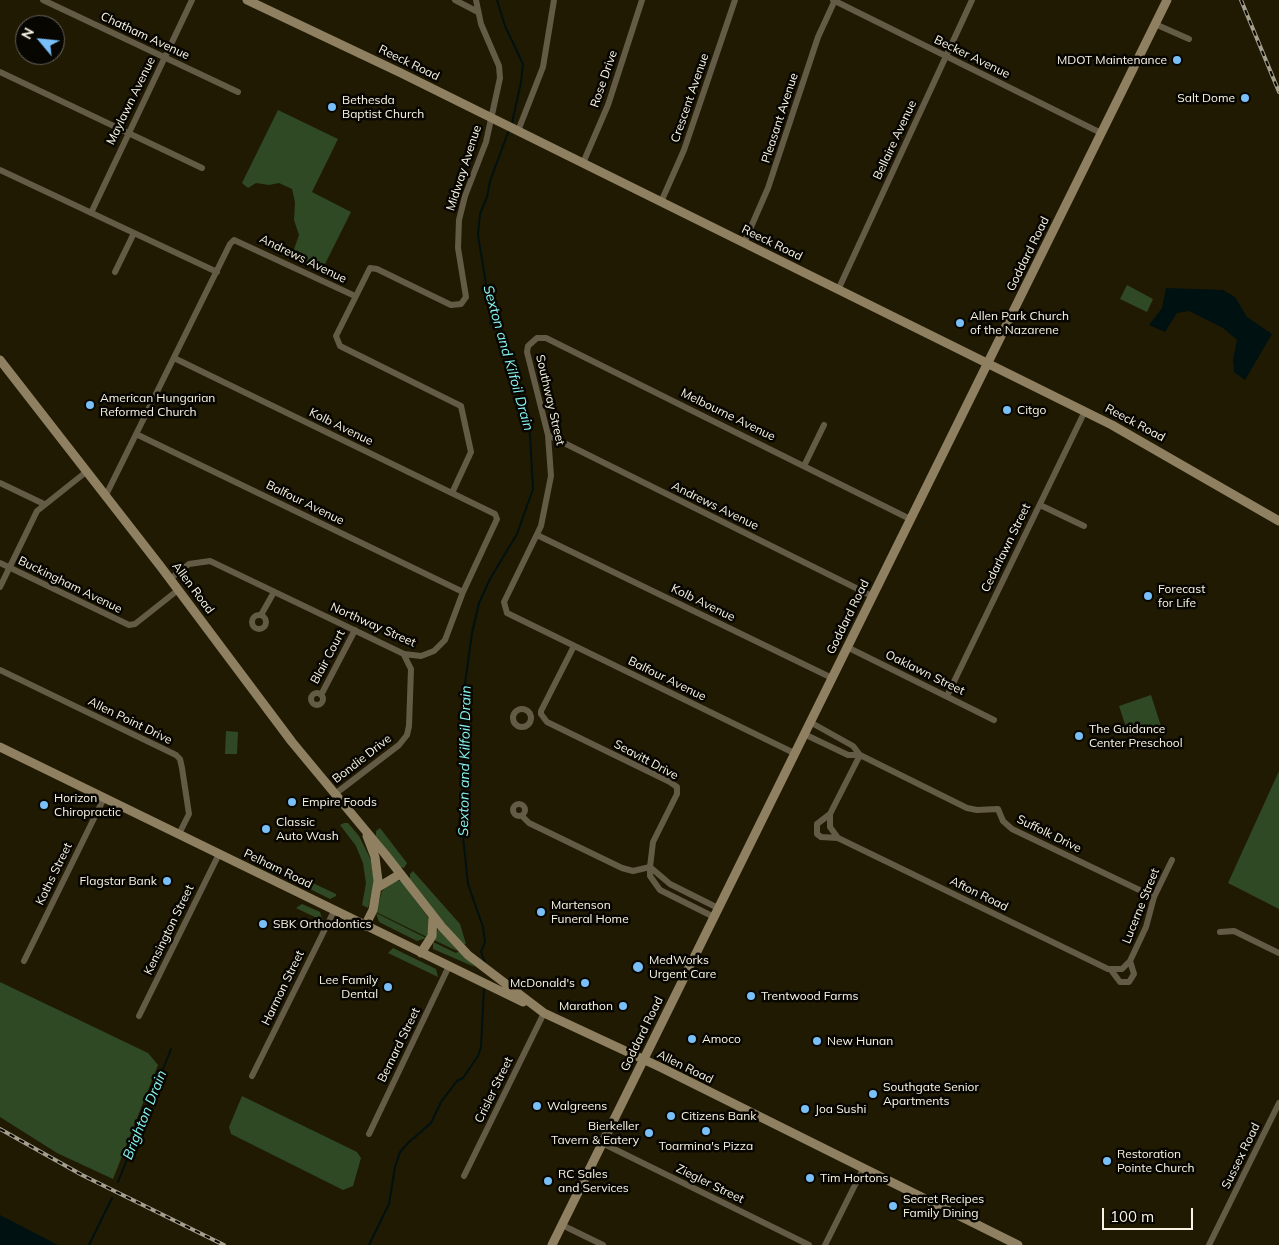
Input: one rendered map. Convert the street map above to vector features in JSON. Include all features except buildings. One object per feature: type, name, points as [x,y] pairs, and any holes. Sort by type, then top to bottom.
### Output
[{"type":"main road","name":"Reeck Road","points":[[247,0],[517,130],[1085,411],[1137,438],[1279,521]]},
{"type":"main road","name":"Goddard Road","points":[[552,1245],[1167,0]]},
{"type":"main road","name":"Allen Road","points":[[0,360],[335,794],[456,944],[544,1013],[1018,1245]]},
{"type":"main road","name":"Pelham Road","points":[[0,747],[544,1013]]},
{"type":"main road","name":"Allen Road","points":[[365,926],[373,910],[378,888],[375,857],[366,831]]},
{"type":"main road","points":[[378,888],[400,874]]},
{"type":"main road","points":[[421,953],[432,936],[434,917]]},
{"type":"street","name":"Chatham Avenue","points":[[43,0],[238,92]]},
{"type":"street","name":"Maylawn Avenue","points":[[91,213],[192,0]]},
{"type":"street","points":[[455,0],[478,12]]},
{"type":"street","name":"Midway Avenue","points":[[355,296],[366,272],[373,268],[451,305],[458,305],[464,301],[466,293],[458,248],[459,220],[465,196],[486,142],[500,70],[478,12],[476,0]]},
{"type":"street","points":[[517,130],[543,67],[554,0]]},
{"type":"street","name":"Rose Drive","points":[[583,163],[608,105],[642,0]]},
{"type":"street","name":"Crescent Avenue","points":[[661,202],[684,150],[735,0]]},
{"type":"street","name":"Becker Avenue","points":[[834,0],[1101,133]]},
{"type":"street","name":"Pleasant Avenue","points":[[744,243],[768,188],[818,37],[834,0]]},
{"type":"street","name":"Bellaire Avenue","points":[[838,290],[972,0]]},
{"type":"street","points":[[1155,24],[1189,40]]},
{"type":"street","points":[[0,72],[202,168]]},
{"type":"street","points":[[0,170],[216,272],[106,497]]},
{"type":"street","points":[[115,272],[134,233]]},
{"type":"street","name":"Andrews Avenue","points":[[216,272],[230,244],[234,240],[355,296],[336,336],[337,343],[458,403],[463,408],[471,452],[452,494]]},
{"type":"street","name":"Melbourne Avenue","points":[[534,339],[546,338],[910,519]]},
{"type":"street","name":"Southway Street","points":[[504,609],[504,602],[537,535],[545,512],[550,487],[551,461],[548,435],[527,352],[530,343],[534,339]]},
{"type":"street","name":"Kolb Avenue","points":[[174,358],[494,514],[496,518]]},
{"type":"street","name":"Cedarlawn Street","points":[[947,696],[1085,411]]},
{"type":"street","points":[[804,466],[824,425]]},
{"type":"street","name":"Balfour Avenue","points":[[136,434],[463,592]]},
{"type":"street","name":"Andrews Avenue","points":[[548,435],[872,596]]},
{"type":"street","points":[[0,587],[37,511],[86,472]]},
{"type":"street","points":[[0,483],[44,504]]},
{"type":"street","points":[[1040,505],[1084,526]]},
{"type":"street","name":"Northway Street","points":[[170,579],[189,564],[210,561],[404,654],[421,656],[441,645],[448,634],[463,592],[496,523],[496,518]]},
{"type":"street","name":"Kolb Avenue","points":[[537,535],[832,678]]},
{"type":"street","name":"Buckingham Avenue","points":[[0,563],[130,625],[136,624],[178,590]]},
{"type":"street","points":[[261,615],[274,592]]},
{"type":"street","name":"Balfour Avenue","points":[[504,609],[510,615],[794,754]]},
{"type":"street","name":"Blair Court","points":[[321,695],[355,630]]},
{"type":"street","points":[[531,716],[541,714],[574,646]]},
{"type":"street","name":"Oaklawn Street","points":[[847,647],[994,720]]},
{"type":"street","name":"Bondie Drive","points":[[335,794],[399,745],[407,735],[411,669],[404,654]]},
{"type":"street","name":"Allen Point Drive","points":[[0,670],[176,755],[180,759],[182,768],[189,814],[179,834]]},
{"type":"street","name":"Seavitt Drive","points":[[541,714],[547,722],[676,787],[676,797],[651,848],[650,867]]},
{"type":"street","name":"Suffolk Drive","points":[[810,722],[853,746],[860,754],[967,808],[978,810],[998,809],[1003,821],[1012,829],[1154,897]]},
{"type":"street","name":"Suffolk Drive","points":[[804,734],[848,755],[860,754]]},
{"type":"street","points":[[830,814],[860,754]]},
{"type":"street","name":"Koths Street","points":[[24,960],[104,798]]},
{"type":"street","name":"Afton Road","points":[[830,814],[830,827],[838,838]]},
{"type":"street","name":"Afton Road","points":[[830,814],[822,819],[815,828],[816,834],[821,837],[838,838],[1111,970],[1120,982],[1129,982]]},
{"type":"street","points":[[522,816],[529,823],[622,868],[633,871],[650,867]]},
{"type":"street","name":"Kensington Street","points":[[139,1016],[219,854]]},
{"type":"street","name":"Lucerne Street","points":[[1111,970],[1122,969],[1130,961],[1146,928],[1154,897],[1172,860]]},
{"type":"street","points":[[650,867],[670,884],[716,913]]},
{"type":"street","points":[[650,867],[650,876],[660,890],[716,913]]},
{"type":"street","name":"Harmon Street","points":[[252,1076],[334,911]]},
{"type":"street","points":[[1220,932],[1234,931],[1279,953]]},
{"type":"street","name":"Lucerne Street","points":[[1129,982],[1134,974],[1130,961]]},
{"type":"street","name":"Bernard Street","points":[[369,1134],[449,966]]},
{"type":"street","name":"Crisler Street","points":[[464,1176],[544,1013]]},
{"type":"street","name":"Sussex Road","points":[[1209,1245],[1279,1103]]},
{"type":"street","name":"Ziegler Street","points":[[602,1143],[808,1245]]},
{"type":"street","points":[[825,1245],[863,1169]]},
{"type":"street","points":[[562,1224],[603,1245]]},
{"type":"green space","points":[[278,110],[338,139],[312,192],[351,212],[322,270],[292,255],[299,235],[294,220],[295,202],[292,189],[279,183],[269,185],[256,183],[248,188],[242,183]]},
{"type":"green space","points":[[1127,285],[1153,299],[1147,312],[1120,299]]},
{"type":"green space","points":[[1151,695],[1161,726],[1129,736],[1119,706]]},
{"type":"green space","points":[[226,731],[238,732],[237,754],[225,754]]},
{"type":"green space","points":[[1279,771],[1279,909],[1228,883]]},
{"type":"green space","points":[[348,823],[359,836],[371,860],[374,882],[368,908],[362,905],[366,883],[363,863],[356,846],[340,825]]},
{"type":"green space","points":[[380,828],[407,863],[404,868],[400,867],[376,836],[376,831]]},
{"type":"green space","points":[[413,871],[460,924],[466,944],[463,945],[458,940],[410,880],[410,874]]},
{"type":"green space","points":[[298,876],[336,894],[336,896],[330,899],[300,884]]},
{"type":"green space","points":[[396,880],[401,881],[428,917],[430,928],[427,937],[376,912],[382,891]]},
{"type":"green space","points":[[302,904],[320,912],[323,921],[296,908]]},
{"type":"green space","points":[[376,913],[426,938],[417,941],[379,922]]},
{"type":"green space","points":[[438,928],[457,950],[457,951],[434,940]]},
{"type":"green space","points":[[433,942],[456,953],[459,951],[475,967],[433,949]]},
{"type":"green space","points":[[393,948],[436,969],[438,977],[388,953]]},
{"type":"green space","points":[[0,982],[148,1053],[158,1065],[113,1179],[57,1153],[0,1117]]},
{"type":"green space","points":[[242,1096],[357,1152],[361,1158],[353,1186],[343,1190],[231,1134],[229,1127]]},
{"type":"shaded area","points":[[1166,288],[1223,290],[1235,297],[1247,317],[1272,334],[1245,380],[1234,372],[1233,360],[1237,340],[1223,328],[1189,311],[1177,313],[1165,332],[1149,325],[1162,308]]},
{"type":"shaded area","points":[[0,1215],[58,1245],[0,1245]]},
{"type":"waterway","name":"Sexton and Kilfoil Drain","points":[[497,0],[505,26],[523,64],[512,123]]},
{"type":"waterway","name":"Sexton and Kilfoil Drain","points":[[486,965],[481,952],[485,942],[483,927],[468,884],[463,837],[464,691],[472,633],[479,603],[490,579],[517,534],[533,489],[530,435],[506,342],[486,284],[478,235],[480,214],[509,130]]},
{"type":"waterway","name":"Brighton Drain","points":[[490,324],[494,307]]},
{"type":"waterway","name":"Sexton and Kilfoil Drain","points":[[369,1245],[389,1204],[395,1167],[400,1152],[431,1123],[441,1102],[457,1081],[463,1078],[478,1056],[481,1047],[484,987]]},
{"type":"waterway","name":"Brighton Drain","points":[[118,1182],[171,1049]]},
{"type":"waterway","name":"Brighton Drain","points":[[89,1245],[112,1198]]},
{"type":"railway","points":[[1241,0],[1279,92]]},
{"type":"railway","points":[[0,1129],[82,1175],[224,1245]]},
{"type":"place","name":"MDOT Maintenance","points":[[1177,60]]},
{"type":"place","name":"Salt Dome","points":[[1245,98]]},
{"type":"place","name":"Bethesda Baptist Church","points":[[332,107]]},
{"type":"place","name":"Allen Park Church of the Nazarene","points":[[960,323]]},
{"type":"place","name":"American Hungarian Reformed Church","points":[[90,405]]},
{"type":"place","name":"Citgo","points":[[1007,410]]},
{"type":"place","name":"Forecast for Life","points":[[1148,596]]},
{"type":"place","name":"The Guidance Center Preschool","points":[[1079,736]]},
{"type":"place","name":"Empire Foods","points":[[292,802]]},
{"type":"place","name":"Horizon Chiropractic","points":[[44,805]]},
{"type":"place","name":"Classic Auto Wash","points":[[266,829]]},
{"type":"place","name":"Flagstar Bank","points":[[167,881]]},
{"type":"place","name":"Martenson Funeral Home","points":[[541,912]]},
{"type":"place","name":"SBK Orthodontics","points":[[263,924]]},
{"type":"place","name":"MedWorks Urgent Care","points":[[638,967]]},
{"type":"place","name":"McDonald's","points":[[585,983]]},
{"type":"place","name":"Lee Family Dental","points":[[388,987]]},
{"type":"place","name":"Trentwood Farms","points":[[751,996]]},
{"type":"place","name":"Marathon","points":[[623,1006]]},
{"type":"place","name":"Amoco","points":[[692,1039]]},
{"type":"place","name":"New Hunan","points":[[817,1041]]},
{"type":"place","name":"Southgate Senior Apartments","points":[[873,1094]]},
{"type":"place","name":"Walgreens","points":[[537,1106]]},
{"type":"place","name":"Joa Sushi","points":[[805,1109]]},
{"type":"place","name":"Citizens Bank","points":[[671,1116]]},
{"type":"place","name":"Toarmina's Pizza","points":[[706,1131]]},
{"type":"place","name":"Bierkeller Tavern & Eatery","points":[[649,1133]]},
{"type":"place","name":"Restoration Pointe Church","points":[[1107,1161]]},
{"type":"place","name":"Tim Hortons","points":[[810,1178]]},
{"type":"place","name":"RC Sales and Services","points":[[548,1181]]},
{"type":"place","name":"Secret Recipes Family Dining","points":[[893,1206]]}]
